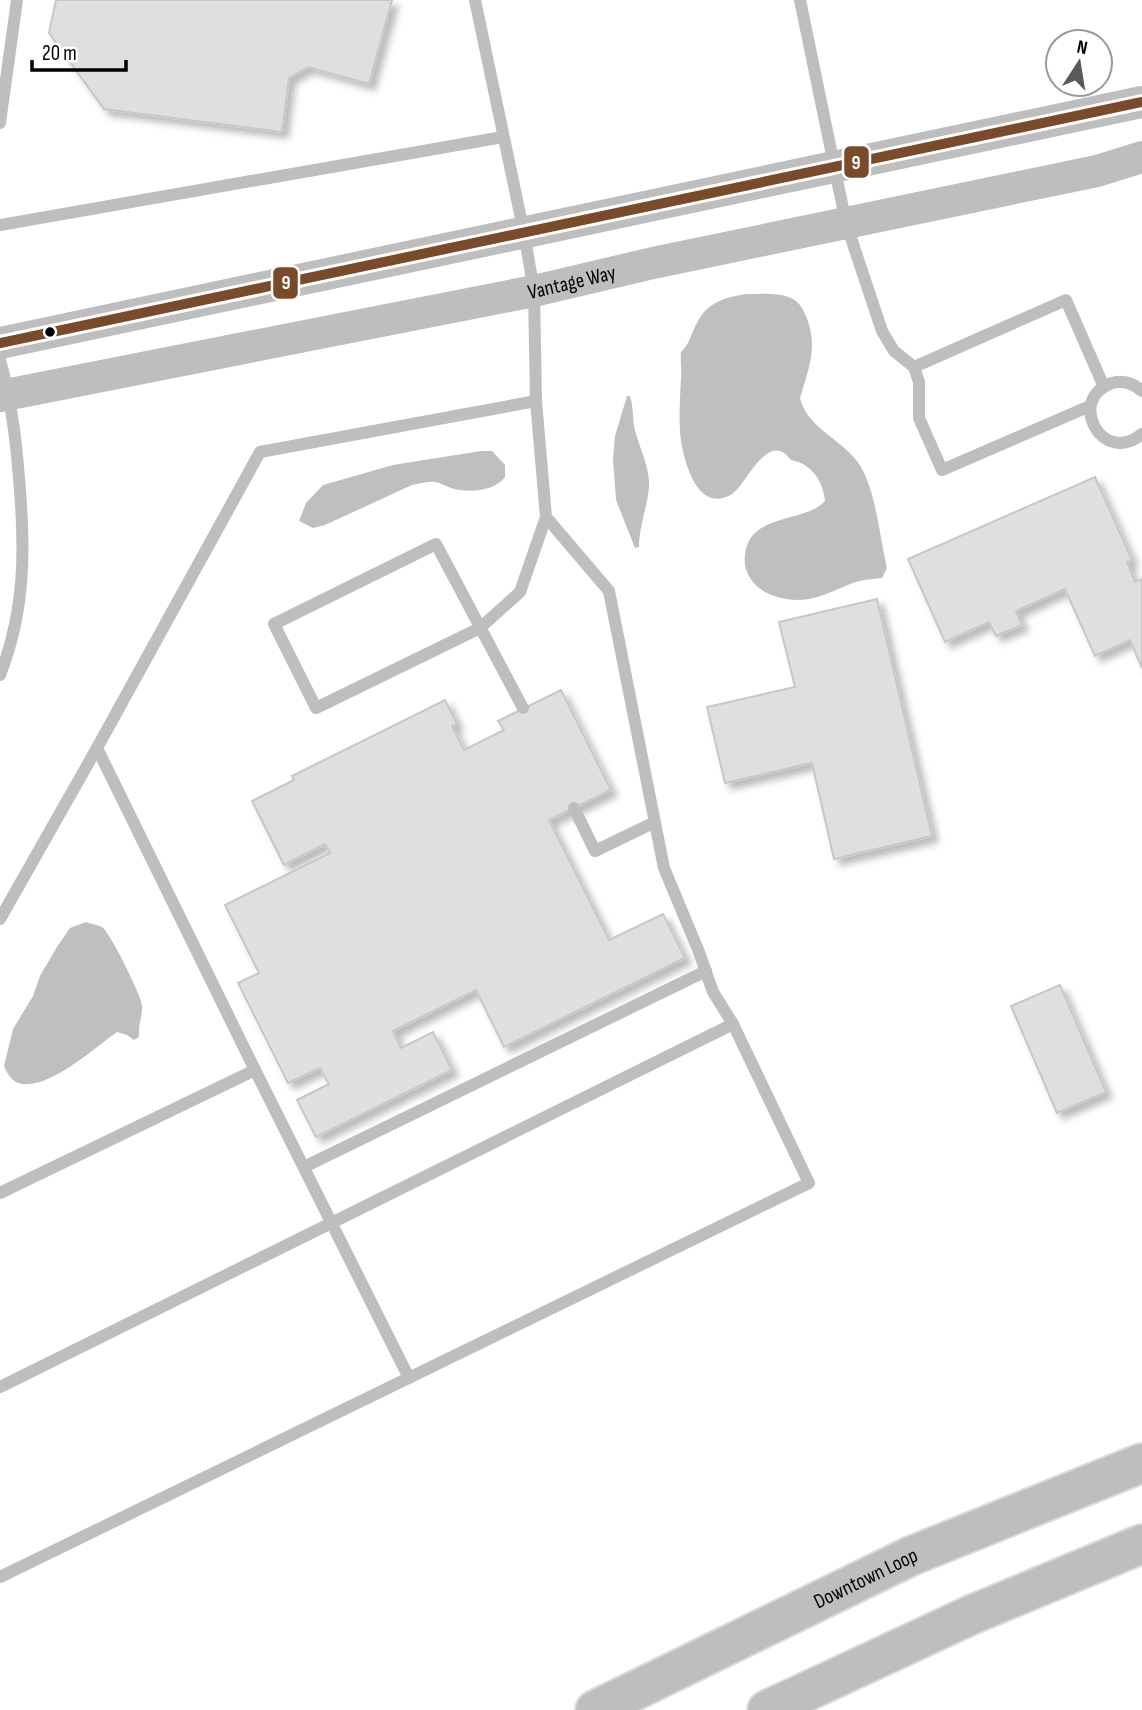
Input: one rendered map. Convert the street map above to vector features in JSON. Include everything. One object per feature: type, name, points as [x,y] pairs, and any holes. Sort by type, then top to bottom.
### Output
[{"type":"highway","name":"Downtown Loop","points":[[595,1710],[911,1556],[1142,1463]]},
{"type":"highway","points":[[767,1710],[971,1615],[1142,1544]]},
{"type":"street","points":[[0,343],[1142,102]]},
{"type":"street","name":"Vantage Way","points":[[5,395],[534,291],[653,263],[1097,171],[1142,158]]},
{"type":"lane","points":[[0,123],[17,0]]},
{"type":"lane","points":[[475,0],[534,291],[536,401],[546,517],[520,592],[480,628],[316,708],[274,624],[436,544],[480,628],[523,708]]},
{"type":"lane","points":[[800,0],[846,223],[881,331],[894,351],[914,367],[919,382],[919,418],[942,470],[1090,407]]},
{"type":"lane","points":[[0,225],[503,136]]},
{"type":"lane","points":[[914,367],[1066,300],[1104,387]]},
{"type":"lane","points":[[0,360],[24,543],[23,575],[16,615],[7,657],[0,675]]},
{"type":"lane","points":[[1142,391],[1124,382],[1104,387],[1097,393],[1090,407],[1094,428],[1106,440],[1126,443],[1142,434]]},
{"type":"lane","points":[[0,919],[260,452],[536,401]]},
{"type":"lane","points":[[0,1577],[809,1183],[733,1024],[713,992],[664,868],[609,591],[546,517]]},
{"type":"lane","points":[[97,748],[409,1378]]},
{"type":"lane","points":[[574,808],[595,851],[655,822]]},
{"type":"lane","points":[[303,1167],[706,971]]},
{"type":"lane","points":[[0,1387],[733,1024]]},
{"type":"lane","points":[[0,1193],[255,1070]]},
{"type":"shaded area","points":[[747,294],[786,296],[800,304],[804,311],[812,346],[800,398],[810,418],[846,449],[861,467],[874,502],[887,568],[882,578],[860,581],[816,598],[799,600],[779,598],[761,590],[748,575],[745,565],[747,545],[761,529],[810,511],[825,501],[819,480],[805,465],[791,460],[782,452],[774,451],[758,462],[738,489],[720,499],[709,497],[693,480],[684,455],[680,432],[681,352],[706,310],[725,299]]},
{"type":"shaded area","points":[[627,396],[630,396],[635,429],[649,480],[639,547],[635,548],[616,500],[613,459],[615,436]]},
{"type":"shaded area","points":[[492,451],[505,465],[505,477],[494,486],[465,491],[435,482],[423,483],[412,485],[325,525],[313,528],[299,521],[306,503],[323,485],[393,465]]},
{"type":"shaded area","points":[[86,922],[106,931],[131,977],[142,1005],[139,1037],[134,1040],[117,1032],[56,1075],[30,1084],[18,1083],[4,1066],[13,1029],[57,947],[70,928]]},
{"type":"building","points":[[56,0],[392,0],[369,84],[308,67],[289,78],[282,132],[104,109],[49,33]]},
{"type":"building","points":[[1095,477],[1132,560],[1127,562],[1135,582],[1142,579],[1142,668],[1130,640],[1095,656],[1065,589],[1016,611],[1022,625],[996,636],[989,622],[945,642],[908,559]]},
{"type":"building","points":[[877,599],[932,836],[834,859],[812,763],[725,783],[707,707],[795,687],[779,622]]},
{"type":"building","points":[[561,690],[611,790],[549,820],[609,940],[663,914],[685,958],[504,1047],[476,990],[393,1031],[401,1048],[433,1032],[452,1070],[316,1137],[297,1100],[329,1084],[320,1068],[288,1083],[238,983],[259,973],[225,905],[330,853],[325,844],[284,865],[252,801],[294,780],[292,776],[445,700],[457,724],[452,726],[464,750],[504,730],[498,721]]},
{"type":"building","points":[[1060,985],[1106,1092],[1057,1113],[1011,1006]]},
{"type":"transit line","name":"9","points":[[0,343],[1142,102]]}]
